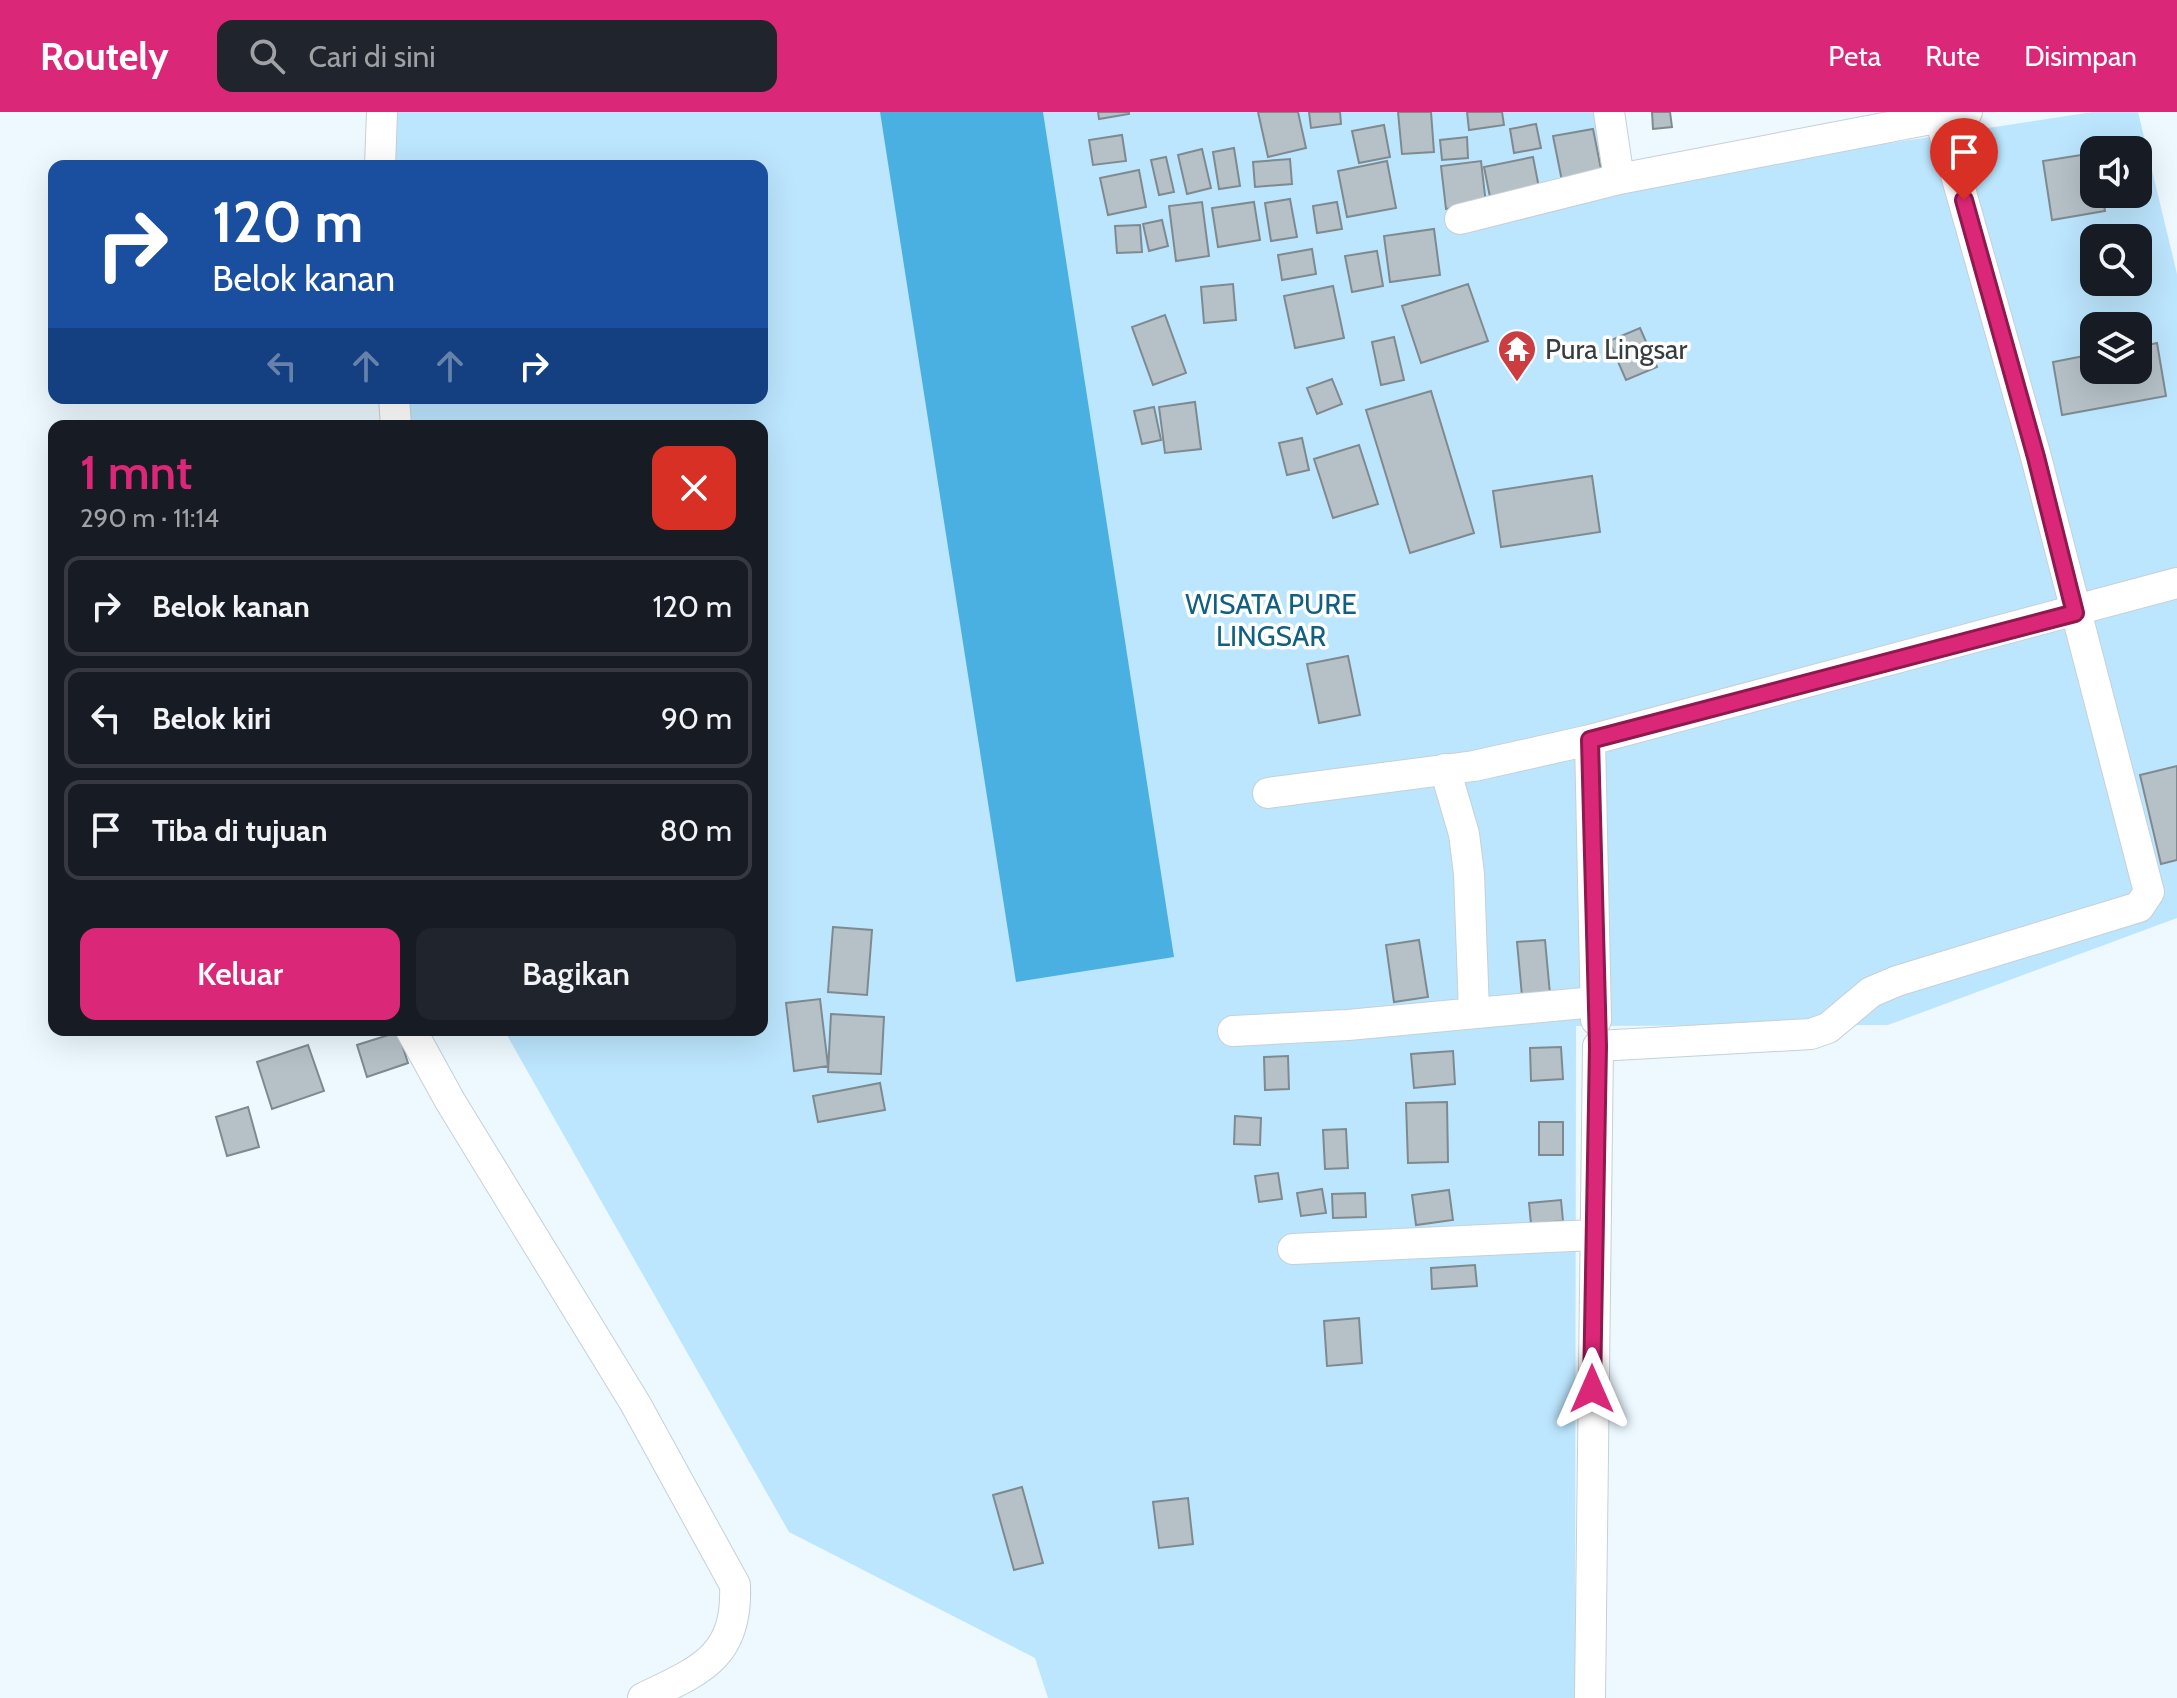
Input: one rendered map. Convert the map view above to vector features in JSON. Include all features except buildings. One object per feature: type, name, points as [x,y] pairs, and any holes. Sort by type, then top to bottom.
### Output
[{"type":"street","points":[[380,160],[382,112]]},
{"type":"street","points":[[1609,112],[1619,179]]},
{"type":"street","points":[[1460,219],[1619,179],[1953,113],[2075,613],[2149,892],[2139,907],[1897,981],[1871,992],[1828,1028],[1811,1034],[1598,1046]]},
{"type":"street","points":[[1268,793],[1445,769],[1590,740],[2075,613],[2177,583]]},
{"type":"street","points":[[1590,740],[1598,1046],[1593,1235],[1590,1698]]},
{"type":"street","points":[[1445,769],[1464,834],[1469,874],[1474,1012]]},
{"type":"street","points":[[1233,1031],[1348,1025],[1595,1002]]},
{"type":"street","points":[[414,1036],[450,1101],[635,1403],[735,1585],[736,1615],[713,1658],[643,1698]]},
{"type":"street","points":[[1293,1249],[1593,1235]]},
{"type":"green space","name":"WISATA PURE LINGSAR","points":[[394,112],[1613,112],[1630,183],[2093,112],[2138,112],[2144,136],[2080,136],[2080,208],[2152,208],[2152,170],[2177,274],[2177,918],[1888,1025],[1576,1026],[1575,1698],[1048,1698],[1035,1658],[789,1532],[507,1036],[768,1036],[768,420],[406,420],[405,404],[768,404],[768,160],[396,160]]},
{"type":"water","points":[[880,112],[1043,112],[1174,957],[1016,982]]},
{"type":"place","name":"Pura Lingsar","points":[[1517,383]]},
{"type":"route","points":[[1592,1389],[1598,1046],[1590,740],[2075,613],[2036,457],[1964,200]]}]
